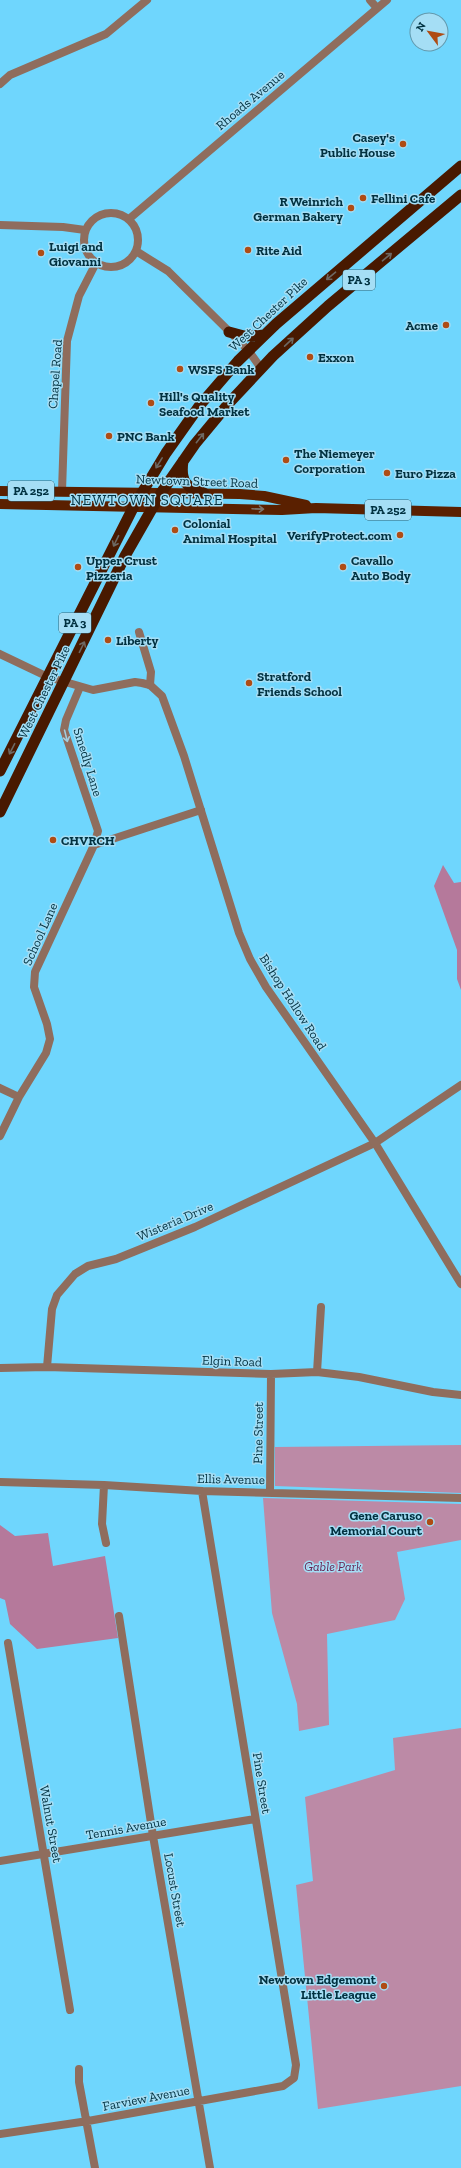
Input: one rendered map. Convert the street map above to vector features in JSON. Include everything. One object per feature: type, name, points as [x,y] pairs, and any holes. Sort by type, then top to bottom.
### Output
[{"type":"highway","name":"West Chester Pike","points":[[0,771],[134,506],[190,418],[248,350],[264,335],[311,293],[461,166]]},
{"type":"highway","name":"West Chester Pike","points":[[0,812],[65,682],[125,556],[152,507],[183,461],[220,413],[260,368],[324,310],[461,195]]},
{"type":"highway","points":[[229,332],[251,337],[264,335]]},
{"type":"highway","points":[[183,461],[181,473],[184,483],[189,488],[204,493]]},
{"type":"main road","name":"Newtown Street Road","points":[[0,491],[204,493],[264,496],[316,508]]},
{"type":"main road","name":"Newtown Street Road","points":[[0,504],[282,510],[316,508]]},
{"type":"main road","name":"PA 252","points":[[316,508],[461,512]]},
{"type":"street","points":[[0,84],[10,75],[106,34],[147,0]]},
{"type":"street","points":[[370,0],[377,8]]},
{"type":"street","name":"Rhoads Avenue","points":[[129,219],[387,0]]},
{"type":"street","points":[[117,213],[129,219],[138,235],[136,251],[127,262],[118,266],[109,267],[96,263],[85,250],[84,242],[85,230],[92,220],[102,214],[117,213]]},
{"type":"street","points":[[0,225],[63,227],[85,230]]},
{"type":"street","points":[[136,251],[168,271],[248,350],[260,368]]},
{"type":"street","name":"Chapel Road","points":[[62,491],[67,341],[79,296],[96,263]]},
{"type":"street","points":[[0,654],[48,677],[93,690],[135,682],[150,685],[151,672],[138,632]]},
{"type":"street","name":"Bishop Hollow Road","points":[[150,685],[162,696],[170,713],[239,933],[250,959],[266,987],[375,1143],[461,1284]]},
{"type":"street","name":"Smedly Lane","points":[[80,687],[66,720],[64,730],[98,831],[94,845]]},
{"type":"street","points":[[94,845],[201,810]]},
{"type":"street","name":"School Lane","points":[[0,1136],[19,1097],[46,1052],[50,1039],[47,1024],[34,987],[35,972],[94,845]]},
{"type":"street","name":"Wisteria Drive","points":[[47,1367],[52,1309],[57,1295],[75,1274],[88,1266],[116,1259],[195,1227],[375,1143],[461,1085]]},
{"type":"street","points":[[0,1088],[19,1097]]},
{"type":"street","points":[[317,1372],[321,1307]]},
{"type":"street","name":"Elgin Road","points":[[0,1368],[47,1367],[271,1374],[317,1372],[359,1377],[461,1396]]},
{"type":"street","name":"Pine Street","points":[[270,1492],[271,1374]]},
{"type":"street","name":"Ellis Avenue","points":[[0,1482],[104,1485],[202,1491],[461,1498]]},
{"type":"street","points":[[104,1485],[102,1524],[106,1544]]},
{"type":"street","name":"Pine Street","points":[[202,1491],[296,2065],[294,2078]]},
{"type":"street","name":"Locust Street","points":[[119,1616],[154,1836],[200,2100],[210,2168]]},
{"type":"street","name":"Walnut Street","points":[[8,1643],[70,2010]]},
{"type":"street","name":"Tennis Avenue","points":[[0,1861],[45,1855],[255,1819]]},
{"type":"street","points":[[79,2069],[79,2082],[88,2121],[95,2168]]},
{"type":"street","name":"Farview Avenue","points":[[0,2134],[88,2121],[283,2086],[294,2078]]},
{"type":"green space","points":[[461,1445],[461,1493],[275,1486],[275,1447]]},
{"type":"green space","name":"Gable Park","points":[[263,1498],[461,1504],[461,1540],[397,1552],[405,1599],[395,1620],[327,1634],[329,1725],[299,1731],[297,1704],[272,1613]]},
{"type":"green space","name":"Newtown Edgemont Little League","points":[[461,1728],[461,2086],[318,2109],[296,1885],[313,1881],[305,1797],[395,1770],[393,1738]]},
{"type":"shaded area","points":[[443,865],[454,883],[461,882],[461,990],[457,979],[457,950],[434,886]]},
{"type":"shaded area","points":[[0,1525],[15,1536],[48,1533],[53,1566],[105,1556],[118,1638],[37,1649],[10,1624],[5,1600],[0,1598]]},
{"type":"place","name":"Casey's Public House","points":[[403,144]]},
{"type":"place","name":"Fellini Cafe","points":[[363,198]]},
{"type":"place","name":"R Weinrich German Bakery","points":[[351,208]]},
{"type":"place","name":"Rite Aid","points":[[248,250]]},
{"type":"place","name":"Luigi and Giovanni","points":[[41,253]]},
{"type":"place","name":"Acme","points":[[446,325]]},
{"type":"place","name":"Exxon","points":[[310,357]]},
{"type":"place","name":"WSFS Bank","points":[[180,369]]},
{"type":"place","name":"Hill's Quality Seafood Market","points":[[151,403]]},
{"type":"place","name":"PNC Bank","points":[[109,436]]},
{"type":"place","name":"The Niemeyer Corporation","points":[[286,460]]},
{"type":"place","name":"Euro Pizza","points":[[387,473]]},
{"type":"place","name":"Colonial Animal Hospital","points":[[175,530]]},
{"type":"place","name":"VerifyProtect.com","points":[[400,535]]},
{"type":"place","name":"Upper Crust Pizzeria","points":[[78,567]]},
{"type":"place","name":"Cavallo Auto Body","points":[[343,567]]},
{"type":"place","name":"Liberty","points":[[108,640]]},
{"type":"place","name":"Stratford Friends School","points":[[249,683]]},
{"type":"place","name":"CHVRCH","points":[[53,840]]},
{"type":"place","name":"Gene Caruso Memorial Court","points":[[430,1522]]},
{"type":"place","name":"Newtown Edgemont Little League","points":[[384,1986]]},
{"type":"district","name":"NEWTOWN SQUARE","points":[[147,500]]}]
